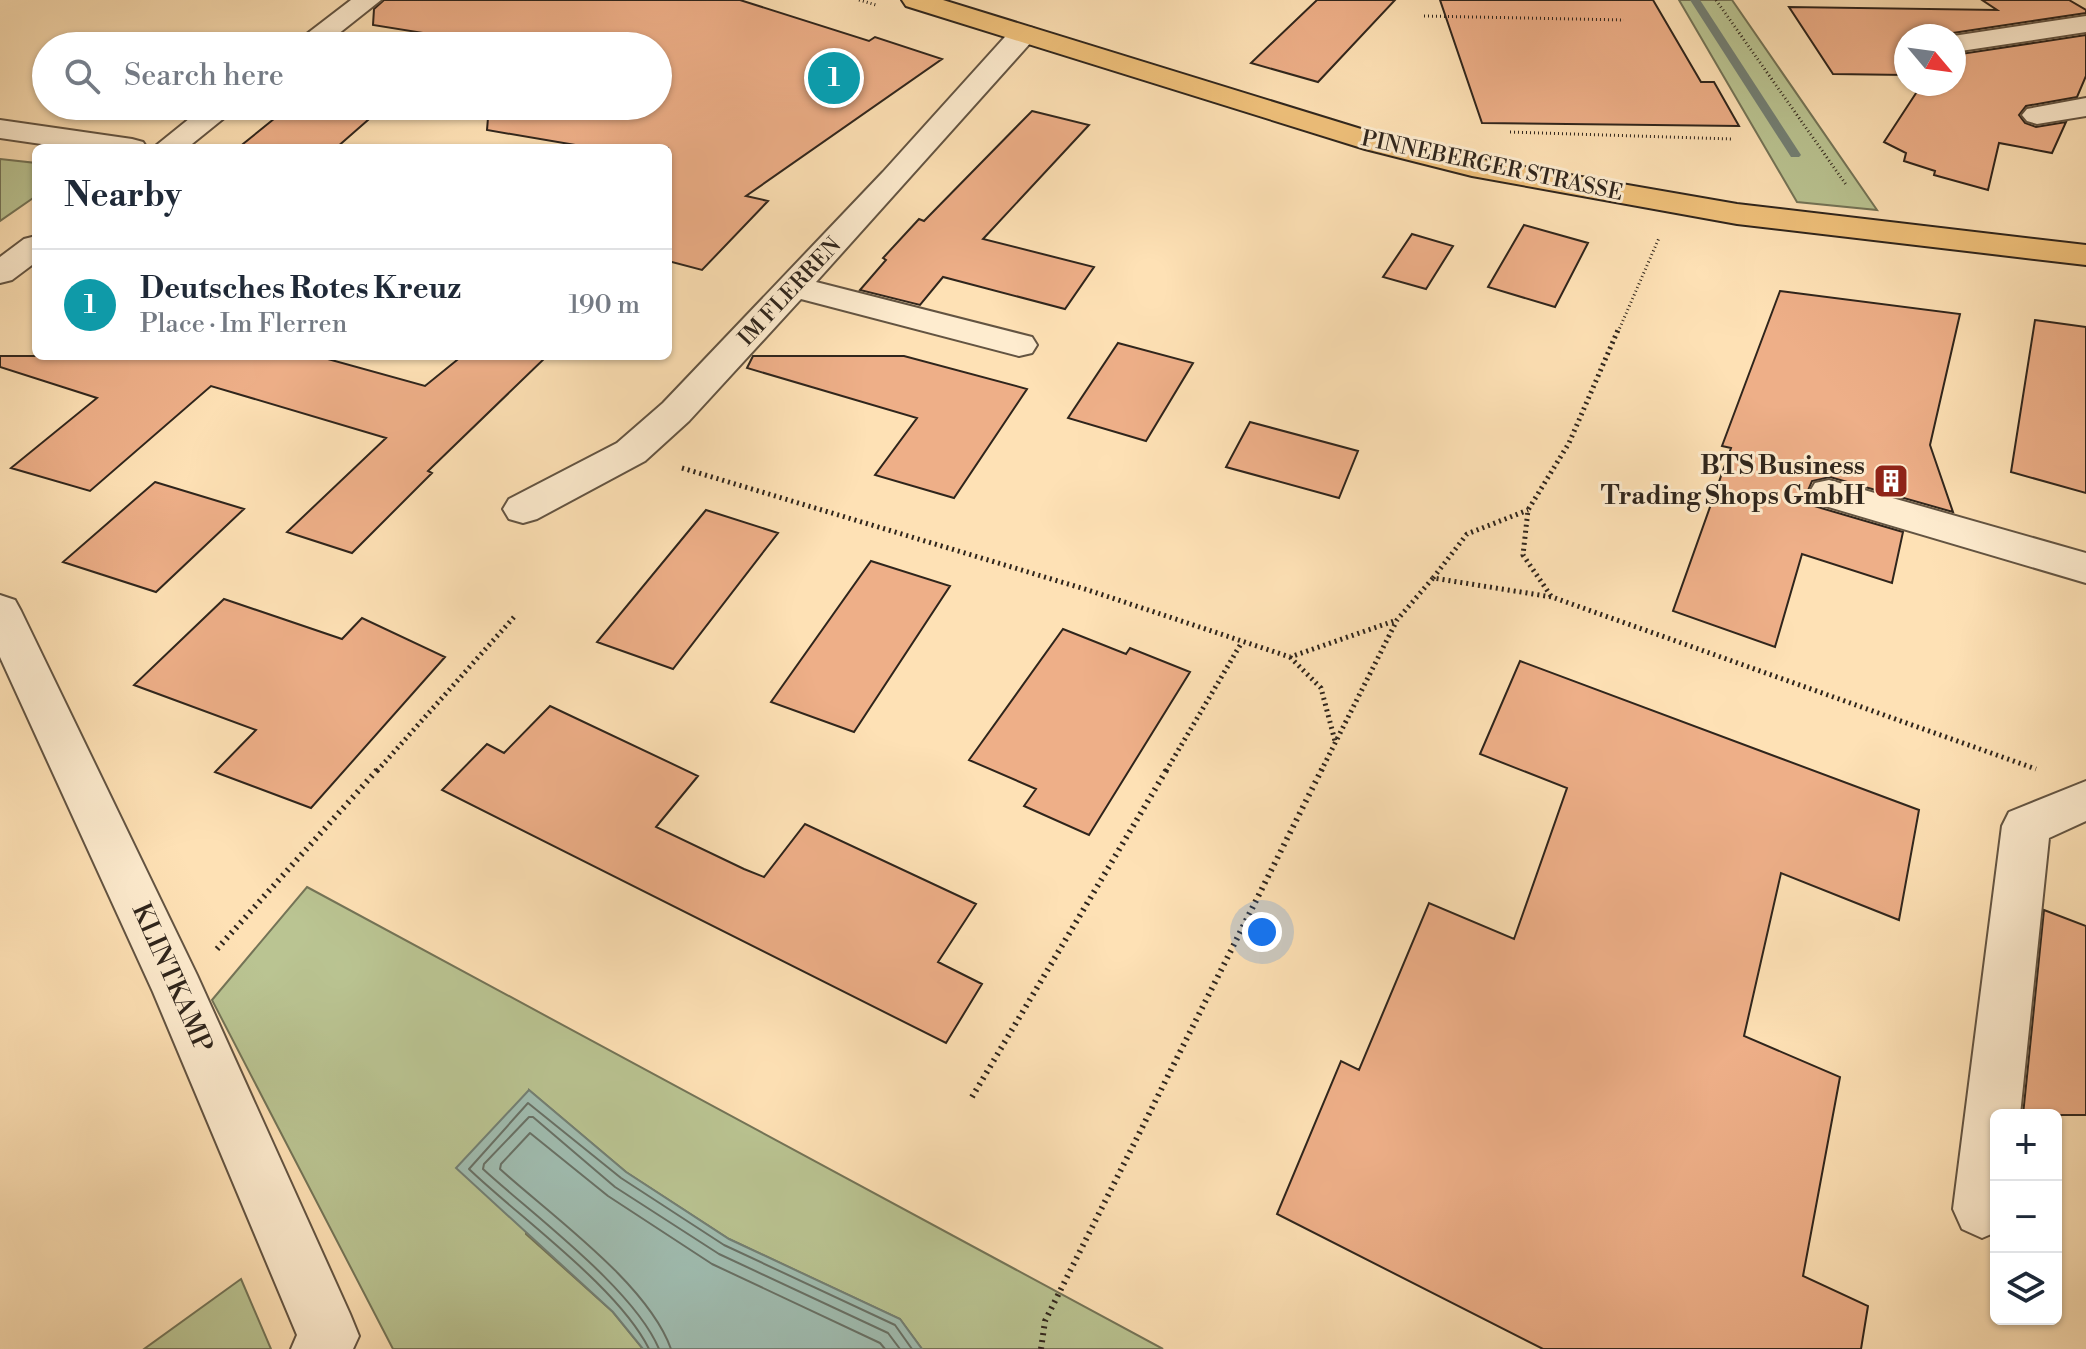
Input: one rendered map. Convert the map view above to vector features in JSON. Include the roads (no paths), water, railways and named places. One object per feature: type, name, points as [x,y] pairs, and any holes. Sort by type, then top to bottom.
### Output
[{"type":"main road","name":"PINNEBERGER STRASSE","points":[[915,0],[1376,143],[1472,167],[1661,203],[2086,255]]},
{"type":"street","points":[[324,32],[368,0]]},
{"type":"street","points":[[1966,42],[2086,24]]},
{"type":"street","name":"IM FLERREN","points":[[523,509],[631,452],[676,412],[795,287],[1023,34]]},
{"type":"street","points":[[2037,115],[2086,107]]},
{"type":"street","points":[[173,144],[205,120]]},
{"type":"street","points":[[0,129],[104,144]]},
{"type":"street","points":[[795,287],[1019,345]]},
{"type":"street","points":[[1829,493],[2086,568]]},
{"type":"street","name":"KLINTKAMP","points":[[0,611],[179,992],[328,1336],[322,1349]]},
{"type":"street","points":[[1982,1209],[2026,826],[2066,786]]},
{"type":"water","points":[[529,1090],[626,1172],[729,1239],[900,1319],[922,1349],[643,1349],[613,1312],[456,1168]]},
{"type":"waterway","points":[[1695,0],[1795,155]]},
{"type":"place","name":"Deutsches Rotes Kreuz","points":[[834,78]]},
{"type":"place","name":"BTS Business Trading Shops GmbH","points":[[1891,481]]}]
